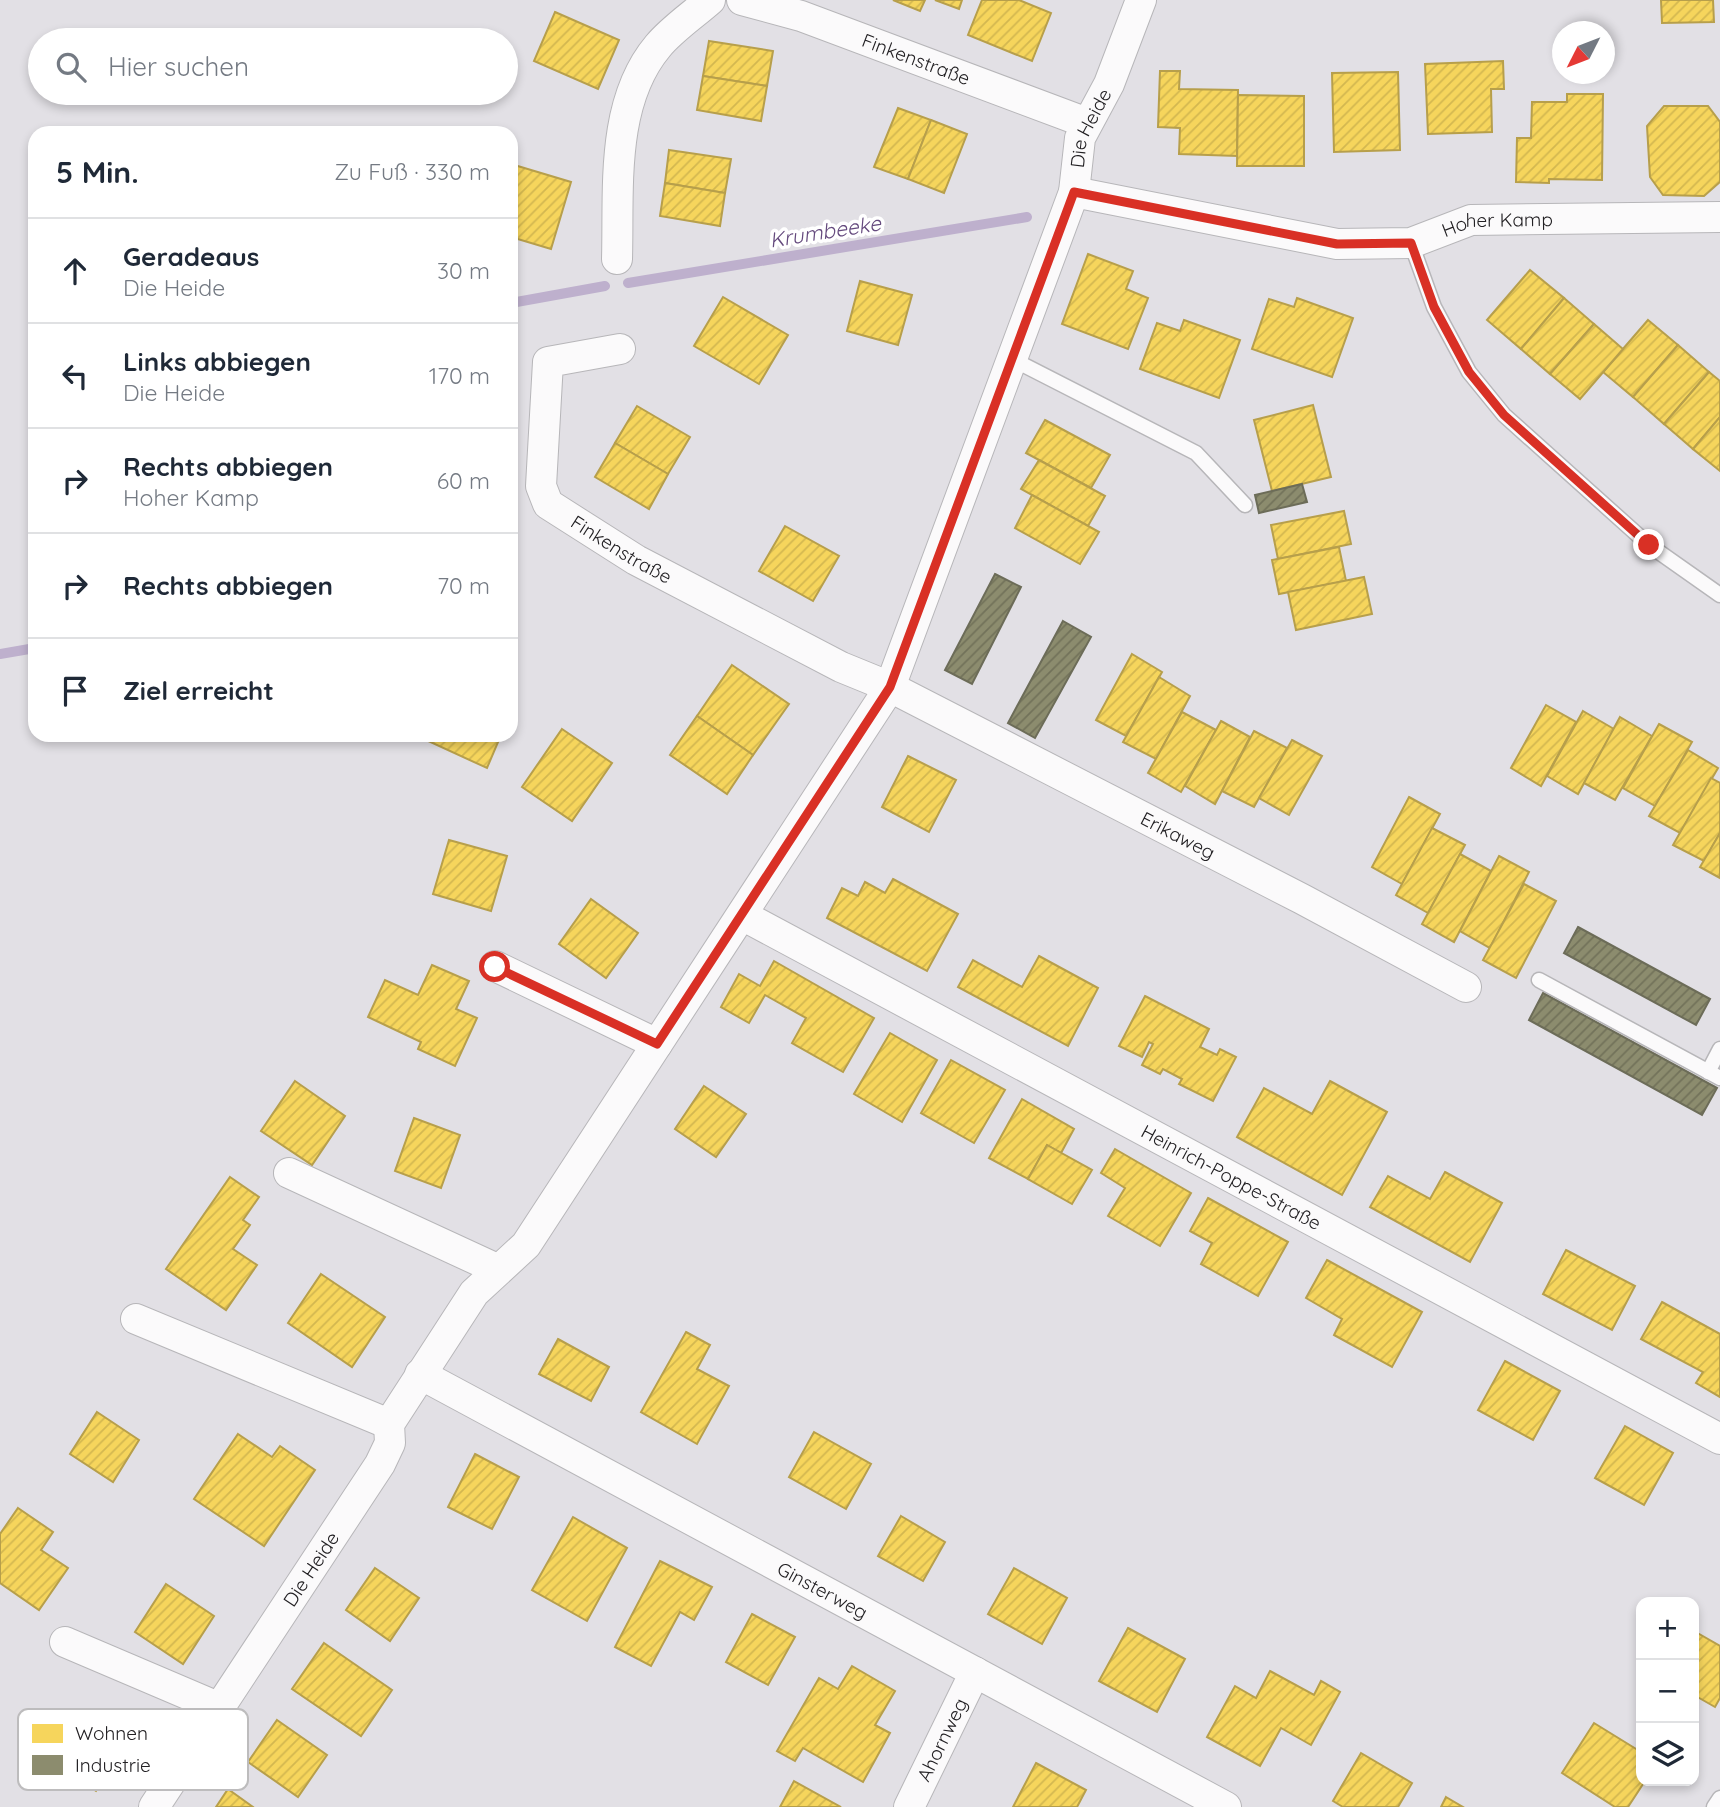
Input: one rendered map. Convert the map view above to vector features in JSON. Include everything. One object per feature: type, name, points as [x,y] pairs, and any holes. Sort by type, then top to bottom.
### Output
[{"type":"street","points":[[617,259],[620,146],[633,86],[658,46],[710,0]]},
{"type":"street","name":"Die Heide","points":[[220,1708],[380,1464],[390,1443],[389,1424],[420,1374],[474,1293],[526,1245],[890,687],[1074,192],[1080,138],[1109,83],[1141,0]]},
{"type":"street","name":"Finkenstraße","points":[[760,2],[1087,123]]},
{"type":"street","name":"Hoher Kamp","points":[[1074,192],[1337,244],[1411,243],[1471,220],[1720,217]]},
{"type":"street","name":"Finkenstraße","points":[[620,349],[548,362],[541,486],[548,504],[636,560],[841,667],[890,687]]},
{"type":"street","name":"Erikaweg","points":[[890,687],[1302,899],[1466,987]]},
{"type":"street","name":"Heinrich-Poppe-Straße","points":[[742,915],[1720,1439]]},
{"type":"street","points":[[495,967],[657,1044]]},
{"type":"street","points":[[289,1173],[497,1269]]},
{"type":"street","points":[[136,1319],[389,1424]]},
{"type":"street","name":"Ginsterweg","points":[[420,1374],[1226,1807]]},
{"type":"street","points":[[65,1642],[220,1708]]},
{"type":"street","name":"Ahornweg","points":[[909,1807],[975,1672]]},
{"type":"street","name":"Die Heide","points":[[154,1807],[165,1790]]},
{"type":"lane","points":[[1411,243],[1434,307],[1469,372],[1504,415],[1649,545],[1720,595]]},
{"type":"lane","points":[[1012,359],[1196,453],[1245,505]]},
{"type":"lane","points":[[1539,980],[1714,1075],[1720,1049]]},
{"type":"lane","points":[[1714,1807],[1720,1798]]},
{"type":"building: Wohnen","points":[[893,0],[925,0],[920,11]]},
{"type":"building: Wohnen","points":[[935,0],[962,0],[959,9]]},
{"type":"building: Wohnen","points":[[982,0],[1019,0],[1051,13],[1032,61],[968,35]]},
{"type":"building: Wohnen","points":[[1661,0],[1713,0],[1714,22],[1662,23]]},
{"type":"building: Wohnen","points":[[555,12],[619,40],[598,89],[534,61]]},
{"type":"building: Wohnen","points":[[709,41],[773,51],[767,86],[703,76]]},
{"type":"building: Wohnen","points":[[1503,61],[1504,89],[1491,89],[1492,132],[1428,134],[1425,64]]},
{"type":"building: Wohnen","points":[[1160,71],[1180,71],[1179,89],[1238,90],[1237,156],[1179,154],[1180,128],[1158,127]]},
{"type":"building: Wohnen","points":[[1398,72],[1400,150],[1334,152],[1332,73]]},
{"type":"building: Wohnen","points":[[703,76],[767,86],[761,121],[697,110]]},
{"type":"building: Wohnen","points":[[1567,94],[1603,94],[1602,180],[1549,179],[1549,183],[1516,182],[1517,138],[1531,138],[1532,102],[1567,102]]},
{"type":"building: Wohnen","points":[[1238,95],[1304,96],[1304,166],[1237,166]]},
{"type":"building: Wohnen","points":[[1664,106],[1708,106],[1720,122],[1720,182],[1704,196],[1663,195],[1650,177],[1647,126]]},
{"type":"building: Wohnen","points":[[898,108],[931,120],[908,179],[874,167]]},
{"type":"building: Wohnen","points":[[931,120],[967,134],[944,193],[908,179]]},
{"type":"building: Wohnen","points":[[669,150],[731,159],[725,193],[665,183]]},
{"type":"building: Wohnen","points":[[518,166],[571,182],[551,249],[518,239]]},
{"type":"building: Wohnen","points":[[665,183],[725,193],[720,226],[660,216]]},
{"type":"building: Wohnen","points":[[1088,254],[1133,271],[1126,289],[1148,298],[1128,349],[1062,324]]},
{"type":"building: Wohnen","points":[[1530,270],[1564,298],[1521,349],[1487,320]]},
{"type":"building: Wohnen","points":[[860,281],[912,295],[898,345],[847,331]]},
{"type":"building: Wohnen","points":[[723,297],[788,335],[759,384],[694,346]]},
{"type":"building: Wohnen","points":[[1297,298],[1353,318],[1332,377],[1252,349],[1269,299],[1294,307]]},
{"type":"building: Wohnen","points":[[1564,298],[1594,324],[1550,374],[1521,349]]},
{"type":"building: Wohnen","points":[[1184,320],[1240,340],[1219,398],[1140,369],[1157,323],[1180,331]]},
{"type":"building: Wohnen","points":[[1648,320],[1678,345],[1633,397],[1603,372]]},
{"type":"building: Wohnen","points":[[1594,324],[1623,349],[1580,399],[1550,374]]},
{"type":"building: Wohnen","points":[[1678,345],[1709,372],[1664,424],[1633,397]]},
{"type":"building: Wohnen","points":[[1709,372],[1720,381],[1720,417],[1693,449],[1664,424]]},
{"type":"building: Wohnen","points":[[1313,405],[1331,477],[1272,491],[1254,420]]},
{"type":"building: Wohnen","points":[[637,406],[690,437],[668,474],[615,443]]},
{"type":"building: Wohnen","points":[[1720,417],[1720,471],[1693,449]]},
{"type":"building: Wohnen","points":[[1045,420],[1110,455],[1091,488],[1026,453]]},
{"type":"building: Wohnen","points":[[615,443],[668,474],[649,509],[595,477]]},
{"type":"building: Wohnen","points":[[1039,460],[1105,496],[1088,526],[1021,489]]},
{"type":"building: Wohnen","points":[[1032,495],[1099,532],[1080,564],[1015,528]]},
{"type":"building: Wohnen","points":[[1344,511],[1351,544],[1278,559],[1271,525]]},
{"type":"building: Wohnen","points":[[785,526],[839,556],[813,601],[759,571]]},
{"type":"building: Wohnen","points":[[1339,547],[1346,581],[1279,594],[1272,560]]},
{"type":"building: Wohnen","points":[[1364,577],[1372,614],[1296,630],[1288,592]]},
{"type":"building: Wohnen","points":[[1132,654],[1162,672],[1126,736],[1096,720]]},
{"type":"building: Wohnen","points":[[732,665],[789,704],[753,755],[697,716]]},
{"type":"building: Wohnen","points":[[1159,677],[1190,696],[1156,759],[1123,742]]},
{"type":"building: Wohnen","points":[[1546,705],[1576,722],[1541,786],[1511,768]]},
{"type":"building: Wohnen","points":[[1583,711],[1614,729],[1578,794],[1547,776]]},
{"type":"building: Wohnen","points":[[1182,712],[1216,730],[1181,792],[1148,773]]},
{"type":"building: Wohnen","points":[[697,716],[753,755],[727,794],[670,755]]},
{"type":"building: Wohnen","points":[[1620,717],[1652,736],[1615,800],[1584,783]]},
{"type":"building: Wohnen","points":[[1221,721],[1250,737],[1215,804],[1185,786]]},
{"type":"building: Wohnen","points":[[1659,724],[1692,742],[1655,806],[1623,788]]},
{"type":"building: Wohnen","points":[[562,729],[612,763],[572,821],[522,787]]},
{"type":"building: Wohnen","points":[[1254,731],[1287,748],[1254,807],[1222,791]]},
{"type":"building: Wohnen","points":[[1292,740],[1322,756],[1289,815],[1259,798]]},
{"type":"building: Wohnen","points":[[430,742],[498,742],[487,768]]},
{"type":"building: Wohnen","points":[[1688,750],[1718,768],[1680,833],[1649,816]]},
{"type":"building: Wohnen","points":[[908,756],[956,780],[929,832],[882,807]]},
{"type":"building: Wohnen","points":[[1711,778],[1720,783],[1720,833],[1704,861],[1673,845]]},
{"type":"building: Wohnen","points":[[1409,797],[1440,814],[1402,884],[1372,867]]},
{"type":"building: Wohnen","points":[[1432,828],[1465,845],[1428,913],[1396,895]]},
{"type":"building: Wohnen","points":[[1720,833],[1720,878],[1700,867]]},
{"type":"building: Wohnen","points":[[449,840],[507,856],[491,911],[433,894]]},
{"type":"building: Wohnen","points":[[1460,854],[1491,871],[1454,942],[1422,924]]},
{"type":"building: Wohnen","points":[[1499,856],[1529,872],[1490,948],[1460,931]]},
{"type":"building: Wohnen","points":[[893,879],[958,914],[927,971],[827,918],[842,888],[858,896],[865,882],[885,893]]},
{"type":"building: Wohnen","points":[[1524,884],[1556,901],[1516,978],[1483,960]]},
{"type":"building: Wohnen","points":[[591,899],[638,933],[606,978],[559,944]]},
{"type":"building: Wohnen","points":[[1039,956],[1098,988],[1068,1046],[958,987],[973,960],[1022,987]]},
{"type":"building: Wohnen","points":[[774,961],[874,1018],[843,1072],[792,1043],[806,1018],[765,995],[749,1023],[721,1007],[739,974],[760,986]]},
{"type":"building: Wohnen","points":[[432,965],[469,981],[456,1009],[477,1018],[455,1066],[418,1049],[421,1042],[368,1017],[385,980],[418,995]]},
{"type":"building: Wohnen","points":[[1145,996],[1209,1029],[1200,1047],[1217,1055],[1220,1049],[1236,1057],[1213,1101],[1179,1084],[1182,1079],[1163,1069],[1160,1074],[1142,1065],[1153,1044],[1149,1042],[1142,1057],[1119,1046]]},
{"type":"building: Wohnen","points":[[890,1033],[937,1060],[902,1122],[854,1094]]},
{"type":"building: Wohnen","points":[[951,1060],[1005,1090],[974,1143],[921,1113]]},
{"type":"building: Wohnen","points":[[295,1081],[345,1116],[312,1165],[261,1131]]},
{"type":"building: Wohnen","points":[[1330,1081],[1387,1112],[1342,1195],[1237,1137],[1264,1088],[1312,1114]]},
{"type":"building: Wohnen","points":[[704,1086],[746,1114],[716,1157],[675,1129]]},
{"type":"building: Wohnen","points":[[1022,1099],[1074,1129],[1061,1153],[1047,1145],[1028,1179],[989,1158]]},
{"type":"building: Wohnen","points":[[414,1118],[460,1135],[441,1188],[395,1171]]},
{"type":"building: Wohnen","points":[[1047,1145],[1092,1170],[1072,1204],[1028,1179]]},
{"type":"building: Wohnen","points":[[1115,1149],[1191,1193],[1160,1246],[1108,1216],[1125,1188],[1101,1173]]},
{"type":"building: Wohnen","points":[[1445,1172],[1502,1203],[1470,1262],[1370,1207],[1388,1176],[1430,1199]]},
{"type":"building: Wohnen","points":[[230,1177],[259,1197],[243,1220],[250,1225],[233,1249],[257,1265],[226,1310],[166,1269]]},
{"type":"building: Wohnen","points":[[1208,1198],[1288,1242],[1258,1296],[1201,1264],[1212,1243],[1190,1231]]},
{"type":"building: Wohnen","points":[[1566,1250],[1635,1286],[1612,1330],[1543,1294]]},
{"type":"building: Wohnen","points":[[1327,1260],[1422,1312],[1392,1367],[1334,1335],[1342,1319],[1306,1298]]},
{"type":"building: Wohnen","points":[[321,1274],[385,1317],[352,1367],[288,1323]]},
{"type":"building: Wohnen","points":[[1662,1302],[1720,1334],[1720,1397],[1696,1383],[1703,1372],[1641,1339]]},
{"type":"building: Wohnen","points":[[686,1332],[710,1345],[697,1369],[729,1386],[697,1444],[641,1412]]},
{"type":"building: Wohnen","points":[[558,1339],[609,1367],[591,1401],[539,1374]]},
{"type":"building: Wohnen","points":[[1505,1361],[1560,1391],[1533,1440],[1478,1410]]},
{"type":"building: Wohnen","points":[[97,1412],[139,1440],[113,1482],[70,1454]]},
{"type":"building: Wohnen","points":[[1625,1426],[1673,1453],[1644,1505],[1595,1478]]},
{"type":"building: Wohnen","points":[[814,1432],[871,1464],[846,1509],[789,1477]]},
{"type":"building: Wohnen","points":[[238,1434],[272,1457],[280,1446],[315,1470],[264,1546],[194,1499]]},
{"type":"building: Wohnen","points":[[475,1454],[519,1477],[492,1529],[448,1507]]},
{"type":"building: Wohnen","points":[[18,1508],[53,1532],[41,1550],[68,1568],[39,1610],[0,1583],[0,1534]]},
{"type":"building: Wohnen","points":[[901,1516],[945,1542],[923,1581],[878,1556]]},
{"type":"building: Wohnen","points":[[573,1517],[627,1548],[587,1621],[532,1590]]},
{"type":"building: Wohnen","points":[[660,1561],[712,1587],[694,1620],[680,1612],[651,1666],[615,1647]]},
{"type":"building: Wohnen","points":[[375,1568],[419,1598],[390,1641],[346,1610]]},
{"type":"building: Wohnen","points":[[1014,1568],[1067,1598],[1042,1644],[988,1614]]},
{"type":"building: Wohnen","points":[[166,1584],[214,1616],[183,1664],[135,1632]]},
{"type":"building: Wohnen","points":[[752,1614],[795,1637],[768,1685],[726,1662]]},
{"type":"building: Wohnen","points":[[1128,1628],[1185,1659],[1157,1712],[1099,1681]]},
{"type":"building: Wohnen","points":[[1699,1634],[1720,1646],[1720,1698],[1715,1707],[1699,1698]]},
{"type":"building: Wohnen","points":[[324,1643],[392,1690],[361,1736],[292,1689]]},
{"type":"building: Wohnen","points":[[852,1666],[895,1691],[875,1725],[890,1733],[863,1782],[803,1748],[795,1761],[777,1751],[819,1678],[838,1689]]},
{"type":"building: Wohnen","points":[[1270,1671],[1314,1695],[1321,1681],[1340,1692],[1311,1745],[1281,1728],[1260,1766],[1207,1737],[1235,1686],[1256,1698]]},
{"type":"building: Wohnen","points":[[277,1720],[327,1755],[298,1797],[248,1762]]},
{"type":"building: Wohnen","points":[[1594,1723],[1636,1749],[1636,1786],[1642,1786],[1628,1807],[1615,1807],[1562,1773]]},
{"type":"building: Wohnen","points":[[1361,1753],[1412,1783],[1398,1807],[1343,1807],[1333,1801]]},
{"type":"building: Wohnen","points":[[1036,1763],[1086,1790],[1077,1807],[1013,1807]]},
{"type":"building: Wohnen","points":[[794,1781],[841,1807],[780,1807]]},
{"type":"building: Wohnen","points":[[229,1790],[253,1807],[216,1807]]},
{"type":"building: Wohnen","points":[[1446,1797],[1463,1807],[1441,1807]]},
{"type":"building: Industrie","points":[[1302,484],[1307,502],[1259,513],[1255,495]]},
{"type":"building: Industrie","points":[[995,574],[1021,587],[972,684],[945,670]]},
{"type":"building: Industrie","points":[[1063,621],[1091,637],[1035,738],[1008,723]]},
{"type":"building: Industrie","points":[[1578,927],[1710,999],[1696,1025],[1564,953]]},
{"type":"building: Industrie","points":[[1543,993],[1717,1088],[1702,1115],[1529,1020]]},
{"type":"waterway","name":"Krumbeeke","points":[[628,283],[1027,217]]},
{"type":"waterway","name":"Krumbeeke","points":[[518,302],[605,286]]},
{"type":"waterway","name":"Krumbeeke","points":[[0,654],[28,649]]},
{"type":"route","points":[[495,967],[657,1044],[890,687],[1074,192],[1337,244],[1411,243],[1434,307],[1469,372],[1504,415],[1649,545]]}]
